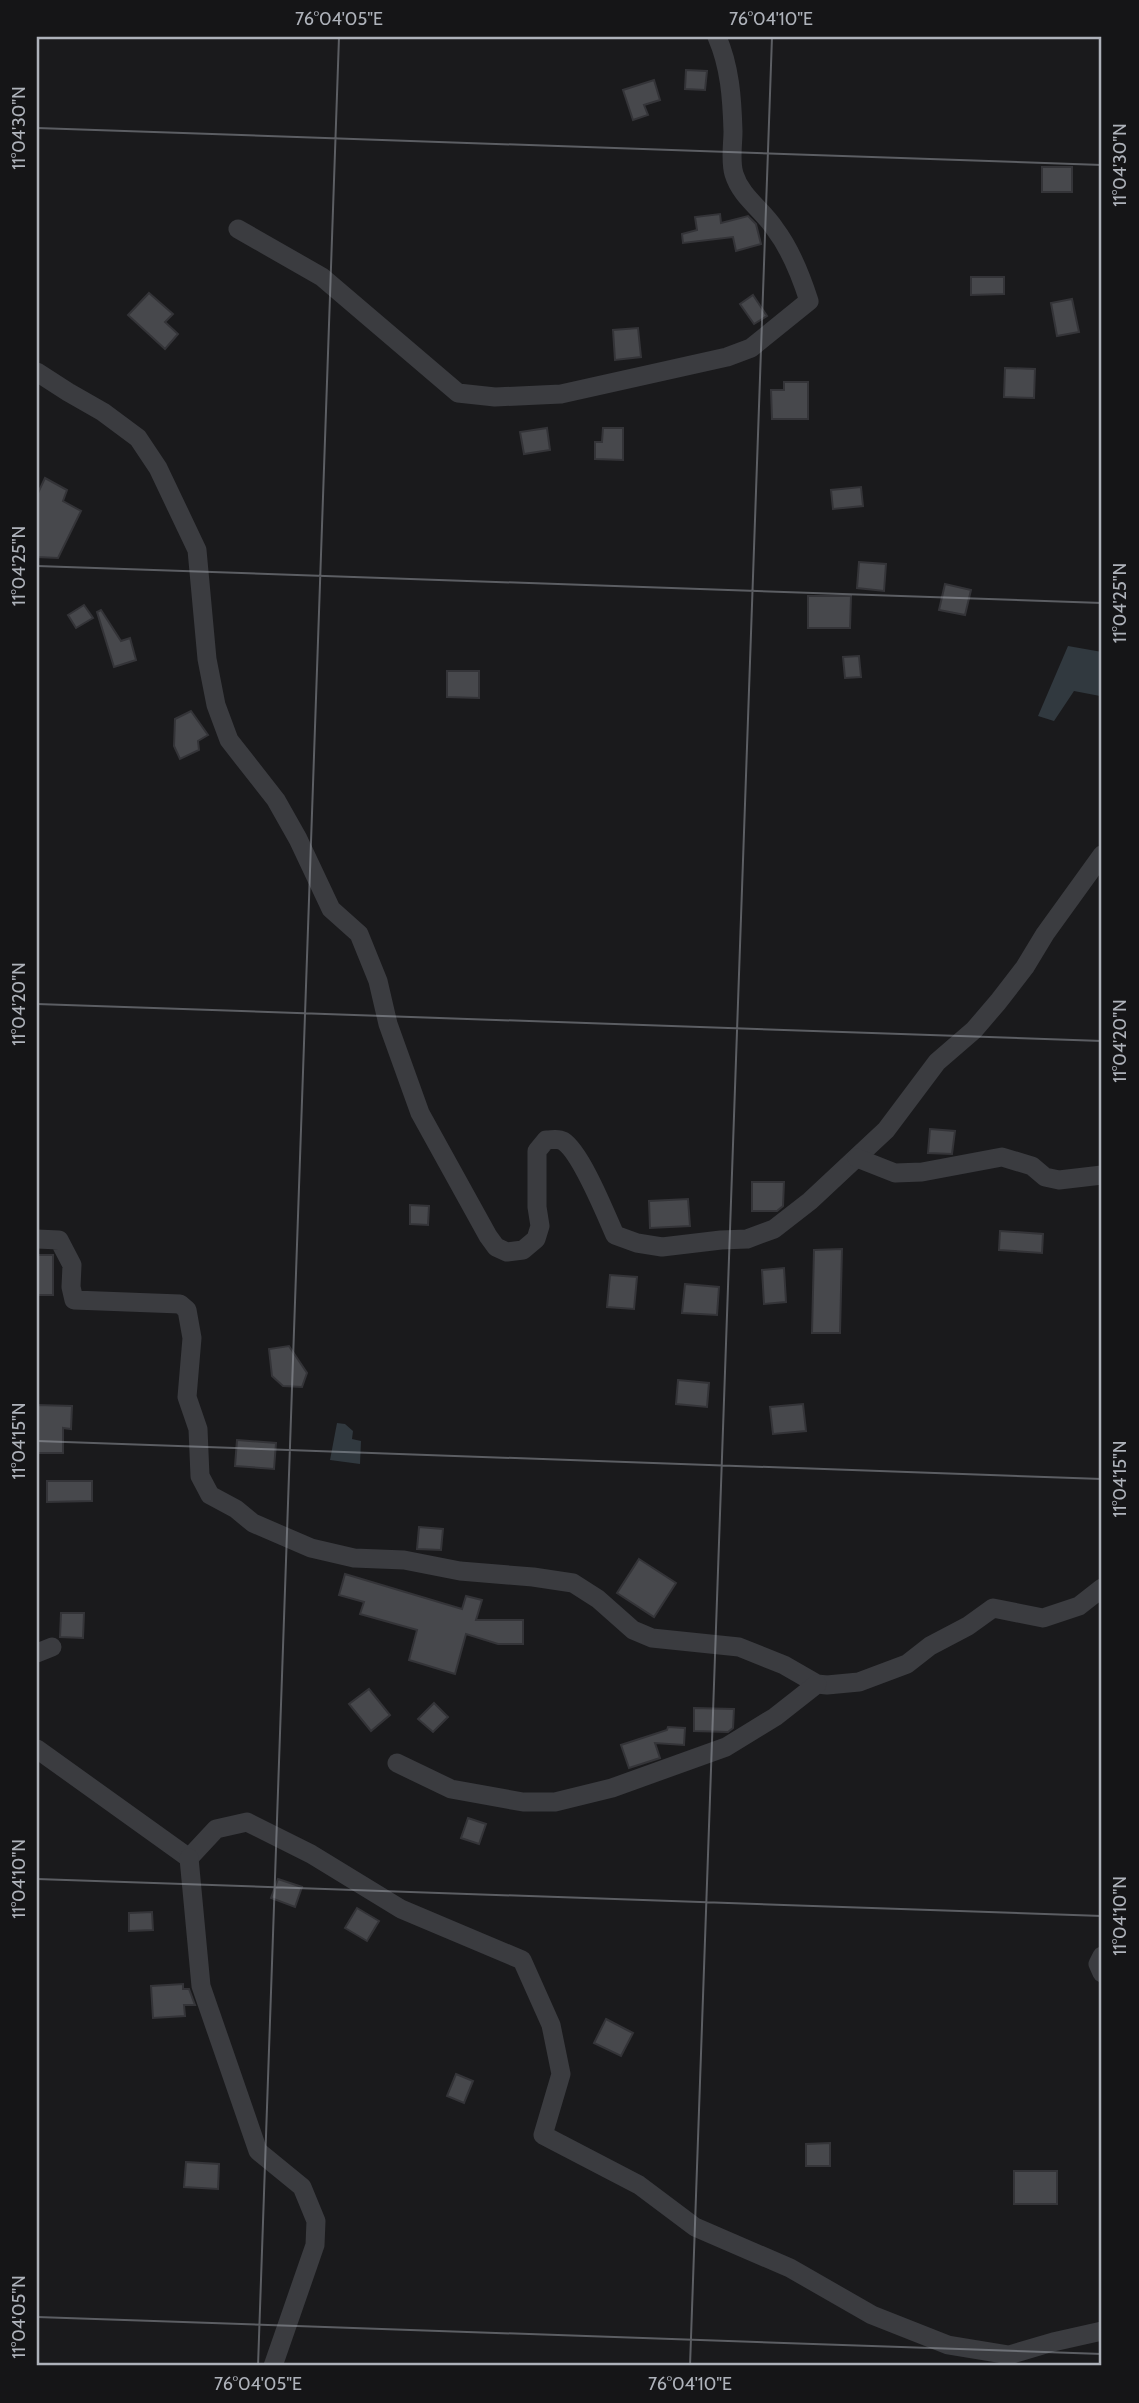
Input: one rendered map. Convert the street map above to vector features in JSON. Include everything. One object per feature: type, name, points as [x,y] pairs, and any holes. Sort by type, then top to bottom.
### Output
[{"type":"street","points":[[238,229],[322,276],[458,393],[495,397],[561,394],[727,358],[751,348],[810,301],[800,273],[776,230],[759,208],[741,192],[733,171],[732,94],[717,37]]},
{"type":"street","points":[[37,372],[103,412],[138,438],[158,468],[197,550],[207,659],[216,705],[229,740],[276,800],[331,909],[359,934],[378,981],[388,1024],[420,1112],[496,1247],[507,1252],[523,1250],[536,1239],[540,1226],[537,1207],[537,1151],[546,1140],[556,1139],[565,1142],[586,1171],[615,1235],[637,1243],[662,1247],[747,1239],[774,1228],[810,1201],[886,1130],[937,1062],[974,1030],[998,1003],[1102,855]]},
{"type":"street","points":[[857,1158],[895,1173],[922,1172],[1002,1157],[1032,1166],[1045,1177],[1059,1180],[1102,1175]]},
{"type":"street","points":[[37,1238],[59,1240],[72,1265],[71,1287],[74,1300],[180,1304],[187,1310],[192,1338],[187,1397],[198,1429],[201,1476],[210,1494],[236,1509],[253,1523],[311,1548],[354,1558],[404,1560],[460,1571],[573,1583],[598,1598],[633,1630],[652,1638],[739,1647],[784,1665],[817,1684],[859,1682],[907,1664],[930,1646],[968,1626],[993,1608],[1043,1618],[1079,1606],[1102,1588]]},
{"type":"street","points":[[397,1763],[452,1788],[523,1802],[555,1802],[612,1788],[726,1747],[775,1717],[817,1684]]},
{"type":"street","points":[[37,1749],[189,1858]]},
{"type":"street","points":[[273,2366],[315,2245],[316,2221],[302,2187],[258,2151],[201,1986],[189,1858],[216,1829],[247,1822],[311,1854],[401,1909],[522,1960],[551,2025],[561,2074],[543,2135],[639,2185],[695,2227],[790,2267],[872,2315],[948,2345],[1006,2360],[1053,2342],[1102,2331]]},
{"type":"street","points":[[1102,1956],[1098,1964],[1102,1973]]},
{"type":"shaded area","points":[[1068,646],[1102,652],[1100,696],[1074,691],[1054,721],[1038,716]]},
{"type":"shaded area","points":[[337,1423],[345,1424],[353,1431],[352,1439],[361,1441],[360,1464],[330,1460]]},
{"type":"building","points":[[686,70],[707,71],[705,90],[685,89]]},
{"type":"building","points":[[654,80],[660,100],[644,105],[648,115],[633,120],[623,90]]},
{"type":"building","points":[[1042,167],[1072,167],[1072,192],[1042,192]]},
{"type":"building","points":[[720,214],[721,223],[748,216],[756,224],[761,244],[736,251],[733,237],[683,243],[682,234],[697,230],[695,217]]},
{"type":"building","points":[[971,277],[1004,277],[1004,294],[971,295]]},
{"type":"building","points":[[149,293],[173,314],[165,322],[178,334],[165,349],[128,315]]},
{"type":"building","points":[[753,295],[767,316],[754,324],[740,304]]},
{"type":"building","points":[[1072,299],[1079,332],[1057,336],[1051,303]]},
{"type":"building","points":[[638,328],[641,357],[615,360],[613,330]]},
{"type":"building","points":[[1005,368],[1035,369],[1034,398],[1004,397]]},
{"type":"building","points":[[784,382],[808,382],[808,419],[772,419],[771,390],[784,390]]},
{"type":"building","points":[[547,428],[550,450],[524,454],[520,432]]},
{"type":"building","points":[[603,428],[623,428],[623,460],[595,459],[595,442],[602,442]]},
{"type":"building","points":[[45,478],[67,490],[63,501],[81,511],[58,558],[37,557],[37,495]]},
{"type":"building","points":[[861,487],[863,506],[833,509],[831,490]]},
{"type":"building","points":[[859,562],[886,564],[884,591],[857,588]]},
{"type":"building","points":[[945,584],[971,590],[965,615],[939,610]]},
{"type":"building","points":[[808,596],[851,596],[850,628],[808,628]]},
{"type":"building","points":[[84,605],[93,618],[76,628],[68,615]]},
{"type":"building","points":[[101,610],[121,641],[130,638],[136,660],[114,667],[97,612]]},
{"type":"building","points":[[859,656],[861,677],[845,678],[843,657]]},
{"type":"building","points":[[447,671],[479,671],[479,698],[447,697]]},
{"type":"building","points":[[191,711],[208,735],[198,741],[199,750],[180,759],[174,746],[175,719]]},
{"type":"building","points":[[930,1129],[955,1131],[952,1154],[928,1153]]},
{"type":"building","points":[[752,1182],[784,1182],[783,1206],[777,1211],[752,1211]]},
{"type":"building","points":[[688,1199],[690,1226],[650,1228],[649,1201]]},
{"type":"building","points":[[410,1205],[429,1206],[428,1225],[410,1224]]},
{"type":"building","points":[[1000,1231],[1043,1234],[1042,1253],[999,1250]]},
{"type":"building","points":[[842,1249],[840,1333],[812,1333],[814,1250]]},
{"type":"building","points":[[37,1255],[53,1255],[53,1295],[37,1295]]},
{"type":"building","points":[[784,1268],[786,1302],[764,1304],[762,1270]]},
{"type":"building","points":[[610,1275],[637,1277],[634,1309],[607,1307]]},
{"type":"building","points":[[685,1284],[719,1287],[717,1315],[682,1313]]},
{"type":"building","points":[[289,1346],[307,1373],[302,1387],[283,1386],[272,1376],[269,1349]]},
{"type":"building","points":[[678,1380],[709,1383],[707,1407],[676,1404]]},
{"type":"building","points":[[803,1404],[806,1431],[773,1434],[770,1407]]},
{"type":"building","points":[[37,1405],[72,1406],[71,1429],[63,1428],[63,1453],[37,1453]]},
{"type":"building","points":[[237,1440],[276,1443],[274,1469],[235,1466]]},
{"type":"building","points":[[47,1481],[92,1481],[92,1501],[47,1502]]},
{"type":"building","points":[[419,1527],[443,1529],[441,1550],[417,1549]]},
{"type":"building","points":[[639,1559],[676,1583],[654,1617],[617,1593]]},
{"type":"building","points":[[345,1574],[462,1609],[466,1596],[482,1600],[476,1620],[523,1620],[523,1644],[498,1644],[466,1634],[455,1674],[409,1660],[417,1630],[360,1614],[364,1602],[339,1595]]},
{"type":"building","points":[[61,1613],[84,1613],[83,1638],[60,1637]]},
{"type":"building","points":[[369,1689],[390,1715],[371,1731],[349,1704]]},
{"type":"building","points":[[434,1703],[448,1717],[433,1732],[418,1719]]},
{"type":"building","points":[[694,1708],[734,1709],[733,1728],[728,1732],[694,1731]]},
{"type":"building","points":[[668,1727],[685,1728],[684,1745],[655,1743],[660,1758],[629,1768],[621,1745],[667,1730]]},
{"type":"building","points":[[468,1818],[486,1824],[479,1844],[461,1838]]},
{"type":"building","points":[[278,1879],[302,1887],[295,1907],[271,1898]]},
{"type":"building","points":[[357,1908],[379,1921],[367,1941],[345,1928]]},
{"type":"building","points":[[152,1912],[153,1930],[129,1931],[129,1913]]},
{"type":"building","points":[[183,1984],[183,1989],[189,1989],[195,2005],[184,2005],[185,2016],[153,2018],[151,1986]]},
{"type":"building","points":[[606,2019],[633,2033],[621,2056],[594,2043]]},
{"type":"building","points":[[456,2074],[473,2081],[464,2103],[447,2096]]},
{"type":"building","points":[[830,2143],[830,2166],[806,2166],[806,2144]]},
{"type":"building","points":[[186,2162],[219,2164],[218,2189],[184,2187]]},
{"type":"building","points":[[1014,2171],[1057,2171],[1057,2204],[1014,2204]]}]
